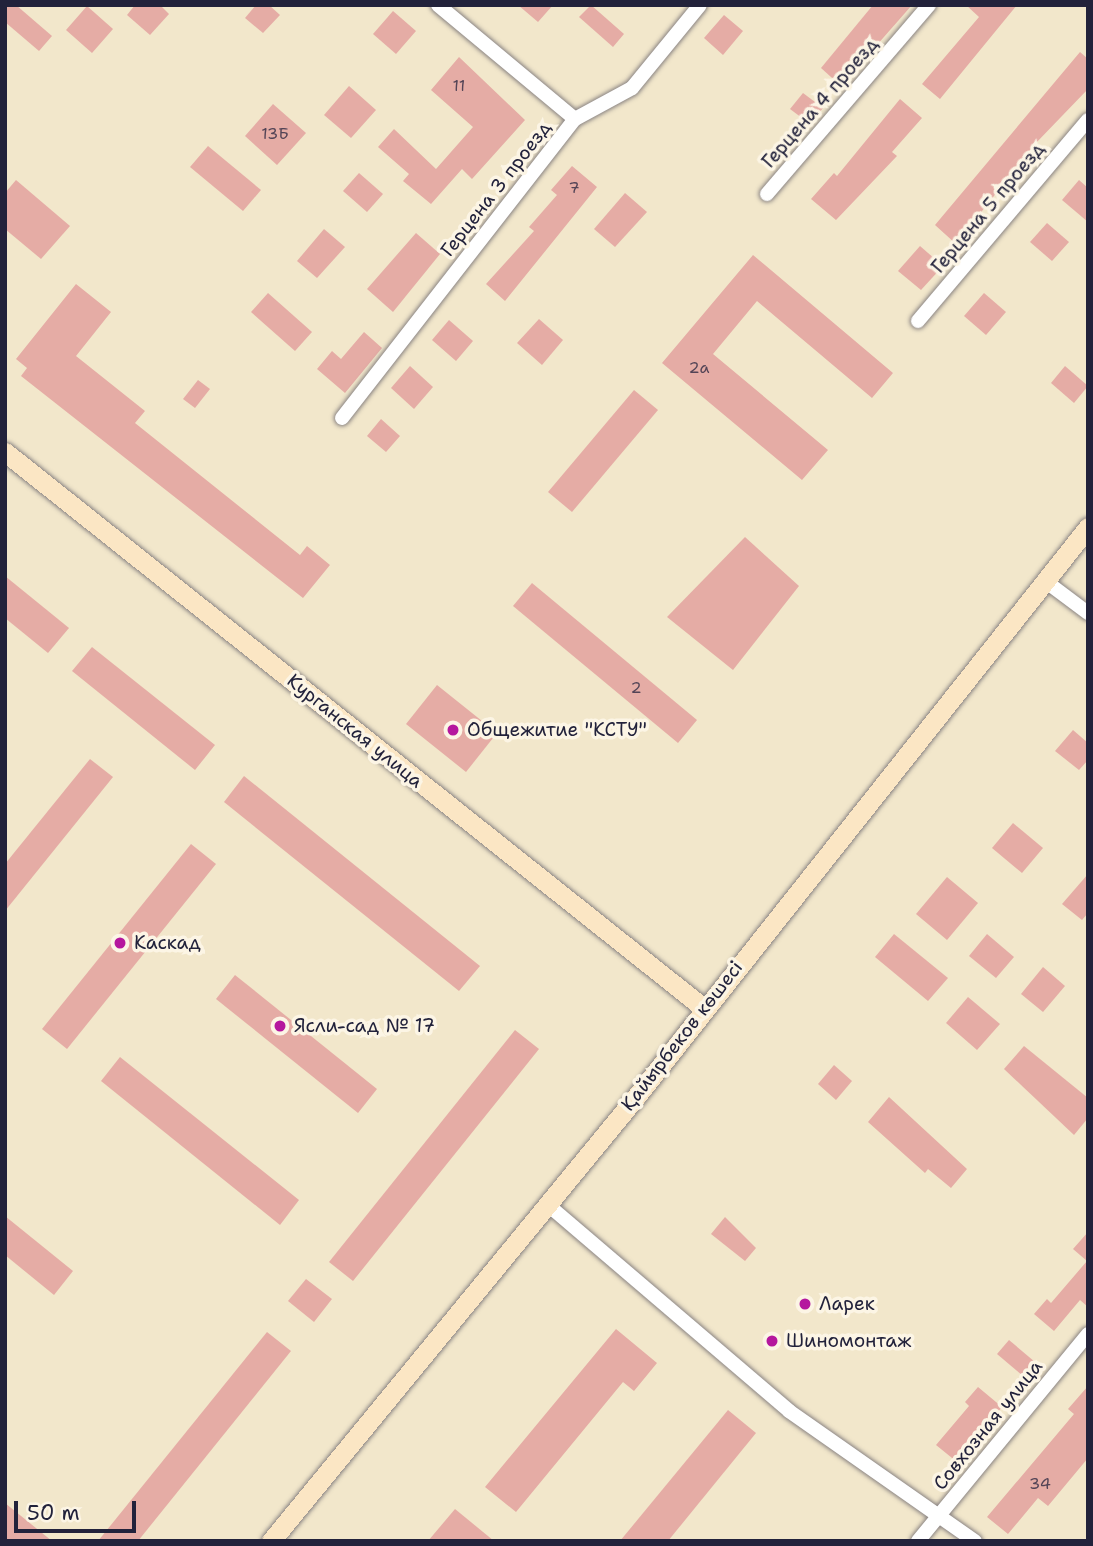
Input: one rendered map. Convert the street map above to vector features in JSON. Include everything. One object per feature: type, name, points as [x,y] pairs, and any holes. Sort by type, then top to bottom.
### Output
[{"type":"main road","name":"Курганская улица","points":[[5,452],[705,1009]]},
{"type":"main road","name":"Қайырбеков көшесі","points":[[271,1541],[705,1009],[1088,527]]},
{"type":"street","name":"Герцена 3 проезд","points":[[342,418],[575,119],[632,88],[700,5]]},
{"type":"street","name":"Герцена 4 проезд","points":[[767,194],[929,5]]},
{"type":"street","points":[[440,6],[575,119]]},
{"type":"street","name":"Герцена 5 проезд","points":[[918,321],[1088,120]]},
{"type":"street","points":[[1044,580],[1088,613]]},
{"type":"street","points":[[547,1205],[789,1411],[975,1541]]},
{"type":"street","name":"Совхозная улица","points":[[918,1541],[1088,1334]]},
{"type":"building","points":[[5,5],[16,5],[52,36],[39,51],[5,22]]},
{"type":"building","points":[[135,5],[160,5],[169,14],[150,35],[127,15]]},
{"type":"building","points":[[256,5],[269,5],[280,15],[263,33],[245,18]]},
{"type":"building","points":[[518,5],[553,5],[538,22]]},
{"type":"building","points":[[591,5],[624,34],[613,47],[579,17]]},
{"type":"building","points":[[873,5],[912,5],[841,86],[821,68]]},
{"type":"building","points":[[966,5],[1017,5],[940,99],[922,84],[979,17]]},
{"type":"building","points":[[87,6],[113,29],[92,53],[66,30]]},
{"type":"building","points":[[393,11],[416,31],[396,54],[373,34]]},
{"type":"building","points":[[724,15],[743,31],[723,55],[704,38]]},
{"type":"building","points":[[1080,52],[1088,59],[1088,89],[1035,144],[956,244],[935,225]]},
{"type":"building","points":[[459,57],[525,120],[472,179],[462,169],[431,204],[403,181],[409,174],[378,147],[394,129],[436,169],[473,127],[431,90]]},
{"type":"building","points":[[349,86],[376,110],[351,138],[324,115]]},
{"type":"building","points":[[803,93],[823,108],[810,124],[790,109]]},
{"type":"building","points":[[900,99],[922,118],[892,152],[897,156],[836,220],[811,199],[834,173],[837,176]]},
{"type":"building","points":[[273,104],[306,133],[277,165],[245,136]]},
{"type":"building","points":[[208,146],[261,190],[243,211],[190,167]]},
{"type":"building","points":[[572,166],[597,187],[505,301],[486,284],[534,231],[529,227],[557,195],[551,190]]},
{"type":"building","points":[[359,173],[383,194],[367,212],[343,191]]},
{"type":"building","points":[[16,180],[70,226],[41,259],[5,229],[5,193]]},
{"type":"building","points":[[1079,180],[1088,188],[1088,222],[1062,200]]},
{"type":"building","points":[[625,193],[647,212],[615,247],[594,229]]},
{"type":"building","points":[[1047,223],[1069,242],[1052,261],[1030,242]]},
{"type":"building","points":[[324,229],[345,247],[317,278],[297,261]]},
{"type":"building","points":[[416,233],[440,254],[393,312],[367,289]]},
{"type":"building","points":[[920,246],[943,266],[921,290],[898,271]]},
{"type":"building","points":[[753,255],[893,373],[872,398],[757,301],[713,354],[828,450],[802,480],[662,363]]},
{"type":"building","points":[[76,284],[111,312],[76,356],[145,411],[135,423],[300,555],[307,546],[330,565],[303,598],[21,376],[27,368],[16,359]]},
{"type":"building","points":[[268,293],[312,332],[295,351],[251,312]]},
{"type":"building","points":[[984,293],[1006,312],[986,335],[964,316]]},
{"type":"building","points":[[539,319],[563,340],[542,365],[517,343]]},
{"type":"building","points":[[449,320],[473,341],[456,361],[432,340]]},
{"type":"building","points":[[364,332],[382,348],[345,393],[317,369],[332,351],[341,359]]},
{"type":"building","points":[[410,366],[433,387],[414,409],[391,388]]},
{"type":"building","points":[[1065,366],[1088,386],[1074,403],[1051,383]]},
{"type":"building","points":[[198,380],[210,389],[195,408],[183,399]]},
{"type":"building","points":[[634,390],[658,410],[572,512],[548,492]]},
{"type":"building","points":[[381,419],[400,436],[386,452],[367,436]]},
{"type":"building","points":[[745,537],[799,586],[733,670],[667,617]]},
{"type":"building","points":[[5,576],[69,628],[48,653],[5,618]]},
{"type":"building","points":[[532,583],[697,720],[678,743],[513,606]]},
{"type":"building","points":[[92,647],[215,745],[195,770],[72,671]]},
{"type":"building","name":"Общежитие \"КСТУ\"","points":[[437,685],[497,733],[466,772],[406,724]]},
{"type":"building","points":[[1073,730],[1088,743],[1088,760],[1079,770],[1055,751]]},
{"type":"building","points":[[90,759],[113,777],[5,911],[5,864]]},
{"type":"building","points":[[244,776],[480,966],[459,991],[224,802]]},
{"type":"building","points":[[1013,823],[1043,848],[1022,873],[992,848]]},
{"type":"building","points":[[191,844],[216,864],[67,1049],[42,1029]]},
{"type":"building","points":[[1088,874],[1088,913],[1082,920],[1062,904]]},
{"type":"building","points":[[947,877],[978,903],[947,940],[916,914]]},
{"type":"building","points":[[894,934],[948,978],[928,1001],[875,957]]},
{"type":"building","points":[[987,934],[1014,957],[996,978],[969,956]]},
{"type":"building","points":[[1043,967],[1065,986],[1043,1012],[1021,994]]},
{"type":"building","points":[[235,975],[377,1089],[358,1113],[216,999]]},
{"type":"building","points":[[968,997],[1000,1024],[977,1050],[946,1023]]},
{"type":"building","points":[[515,1030],[539,1049],[353,1281],[329,1262]]},
{"type":"building","points":[[1024,1046],[1088,1098],[1088,1118],[1074,1135],[1004,1069]]},
{"type":"building","points":[[120,1057],[299,1200],[280,1225],[101,1081]]},
{"type":"building","points":[[834,1065],[852,1081],[836,1100],[818,1084]]},
{"type":"building","points":[[889,1097],[967,1169],[951,1188],[928,1169],[925,1173],[868,1122]]},
{"type":"building","points":[[5,1216],[73,1271],[54,1295],[5,1255]]},
{"type":"building","points":[[725,1217],[756,1248],[745,1261],[711,1234]]},
{"type":"building","points":[[1088,1232],[1088,1307],[1080,1300],[1054,1331],[1034,1314],[1047,1299],[1051,1303],[1087,1261],[1073,1249]]},
{"type":"building","points":[[306,1279],[332,1299],[314,1322],[288,1301]]},
{"type":"building","points":[[616,1329],[657,1363],[634,1391],[623,1382],[516,1512],[485,1487]]},
{"type":"building","points":[[267,1332],[291,1351],[138,1541],[98,1541]]},
{"type":"building","points":[[1009,1340],[1035,1362],[1023,1376],[997,1354]]},
{"type":"building","points":[[1088,1386],[1088,1458],[1048,1506],[1038,1498],[1008,1534],[987,1517],[1074,1414],[1068,1409]]},
{"type":"building","points":[[978,1387],[1002,1407],[957,1462],[936,1445],[969,1406],[965,1402]]},
{"type":"building","points":[[728,1410],[756,1433],[668,1541],[620,1541]]},
{"type":"building","points":[[5,1503],[52,1541],[5,1541]]},
{"type":"building","points":[[455,1509],[494,1541],[428,1541]]},
{"type":"place","name":"Общежитие \"КСТУ\"","points":[[453,730]]},
{"type":"place","name":"Каскад","points":[[120,943]]},
{"type":"place","name":"Ясли-сад № 17","points":[[280,1026]]},
{"type":"place","name":"Ларек","points":[[805,1304]]},
{"type":"place","name":"Шиномонтаж","points":[[772,1341]]}]
